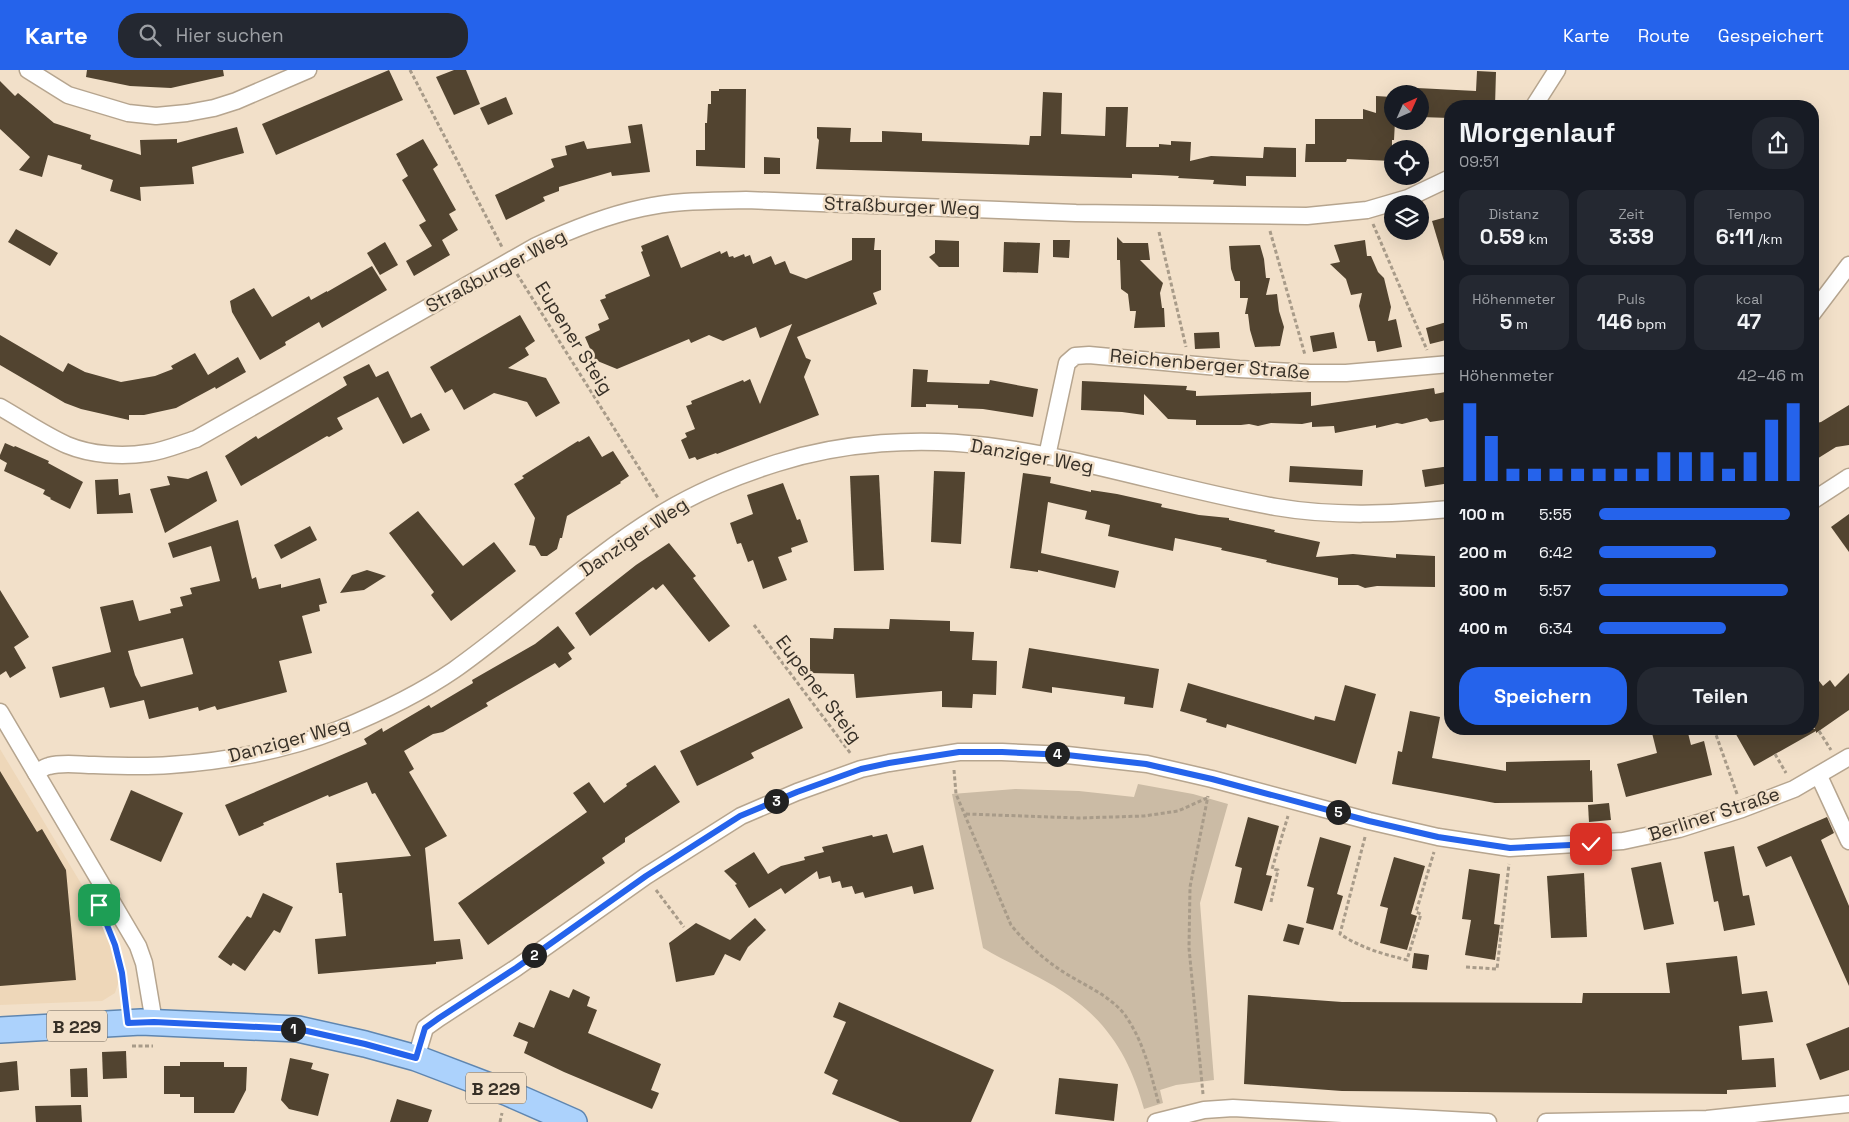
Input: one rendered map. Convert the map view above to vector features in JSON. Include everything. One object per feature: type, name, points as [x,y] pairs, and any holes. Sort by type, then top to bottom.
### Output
[{"type":"main road","name":"B 229","points":[[0,1030],[154,1022],[298,1029],[416,1058],[508,1093],[574,1122]]},
{"type":"street","points":[[28,70],[68,95],[121,111],[156,116],[214,108],[236,101],[308,70]]},
{"type":"street","points":[[1539,100],[1557,70]]},
{"type":"street","name":"Straßburger Weg","points":[[0,407],[68,445],[99,453],[120,455],[148,454],[170,448],[196,439],[508,261],[568,231],[643,208],[700,201],[746,200],[1076,213],[1266,216],[1337,215],[1367,210],[1408,198],[1444,181]]},
{"type":"street","points":[[1819,305],[1849,265]]},
{"type":"street","name":"Reichenberger Straße","points":[[1047,456],[1067,363],[1075,356],[1089,354],[1120,356],[1239,369],[1310,373],[1442,365]]},
{"type":"street","name":"Danziger Weg","points":[[36,773],[46,766],[55,765],[136,766],[206,762],[283,746],[323,735],[361,720],[405,699],[451,672],[512,627],[598,558],[666,511],[731,479],[781,462],[841,448],[903,442],[986,446],[1047,456],[1195,491],[1279,507],[1340,514],[1388,514],[1444,509]]},
{"type":"street","points":[[1819,496],[1849,477]]},
{"type":"street","points":[[0,712],[138,946],[144,963],[154,1022]]},
{"type":"street","name":"Berliner Straße","points":[[416,1058],[425,1028],[523,963],[646,876],[740,816],[797,792],[861,769],[952,753],[1002,752],[1067,755],[1146,764],[1293,799],[1369,821],[1438,837],[1510,848],[1623,841],[1679,829],[1742,810],[1794,788],[1849,757]]},
{"type":"street","points":[[1818,776],[1849,841]]},
{"type":"street","points":[[1546,1122],[1707,1119],[1849,1104]]},
{"type":"street","points":[[1156,1122],[1204,1110],[1233,1108],[1488,1122]]},
{"type":"path","name":"Eupener Steig","points":[[410,70],[508,261],[666,511]]},
{"type":"path","points":[[1367,210],[1442,365]]},
{"type":"path","points":[[1155,214],[1187,350],[1188,363]]},
{"type":"path","points":[[1266,216],[1303,348]]},
{"type":"path","name":"Eupener Steig","points":[[754,625],[861,769]]},
{"type":"path","points":[[1819,731],[1830,748]]},
{"type":"path","points":[[1716,735],[1742,810]]},
{"type":"path","points":[[952,753],[956,794],[1011,925],[1026,943],[1056,968],[1101,995],[1126,1017],[1143,1047],[1159,1104]]},
{"type":"path","name":"Berliner Straße","points":[[1775,754],[1785,772]]},
{"type":"path","points":[[965,814],[1079,818],[1144,816],[1178,811],[1207,798],[1190,887],[1189,948],[1202,1080]]},
{"type":"path","points":[[1271,902],[1278,870],[1272,869],[1293,799]]},
{"type":"path","points":[[1369,821],[1340,934],[1356,944],[1381,954],[1407,960],[1421,914],[1416,912],[1438,837]]},
{"type":"path","points":[[1466,967],[1497,969],[1510,848]]},
{"type":"path","points":[[646,876],[684,927]]},
{"type":"path","points":[[112,937],[122,973],[130,1046],[160,1046]]},
{"type":"path","points":[[494,1109],[509,1116]]},
{"type":"shaded area","points":[[0,749],[94,905],[113,947],[119,981],[115,993],[102,1001],[0,1005]]},
{"type":"shaded area","points":[[1138,784],[1193,794],[1228,804],[1200,903],[1214,1080],[1176,1085],[1160,1090],[1163,1103],[1144,1109],[1127,1063],[1111,1036],[1089,1012],[1054,986],[983,948],[952,794],[1015,789],[1079,791],[1134,797]]},
{"type":"building","points":[[87,70],[223,70],[224,76],[171,88],[130,86],[86,77]]},
{"type":"building","points":[[389,70],[403,100],[276,155],[262,124]]},
{"type":"building","points":[[454,70],[466,70],[480,104],[454,115],[436,77]]},
{"type":"building","points":[[1477,71],[1496,72],[1495,100],[1444,100],[1444,118],[1429,117],[1429,89],[1476,91]]},
{"type":"building","points":[[0,81],[15,96],[18,93],[54,123],[91,135],[90,139],[141,155],[140,140],[177,139],[177,143],[237,127],[244,153],[192,167],[194,184],[140,187],[141,201],[110,191],[113,180],[81,169],[82,165],[48,155],[42,177],[19,170],[30,157],[0,129]]},
{"type":"building","points":[[719,89],[746,89],[745,168],[696,166],[696,150],[705,150],[705,123],[707,123],[708,104],[711,104],[711,91],[719,91]]},
{"type":"building","points":[[1043,92],[1062,93],[1061,134],[1105,136],[1106,107],[1128,107],[1126,147],[1159,147],[1159,144],[1171,145],[1171,141],[1191,142],[1190,161],[1211,156],[1263,158],[1264,147],[1296,148],[1296,177],[1246,176],[1246,186],[1213,184],[1214,180],[1159,175],[1132,174],[1132,178],[816,169],[819,140],[817,138],[817,127],[851,128],[850,142],[882,142],[882,131],[922,133],[922,141],[1029,145],[1030,136],[1041,136]]},
{"type":"building","points":[[1376,96],[1384,96],[1384,130],[1395,130],[1394,140],[1384,140],[1384,161],[1347,159],[1346,162],[1305,162],[1306,144],[1315,144],[1315,119],[1363,119],[1363,109],[1376,113]]},
{"type":"building","points":[[506,97],[513,114],[488,125],[480,108]]},
{"type":"building","points":[[642,124],[650,172],[612,176],[611,172],[559,187],[559,191],[543,197],[545,201],[506,220],[495,195],[554,167],[551,159],[567,155],[565,146],[584,141],[587,149],[631,143],[628,126]]},
{"type":"building","points":[[423,139],[438,165],[433,169],[456,210],[449,214],[458,230],[442,240],[450,255],[414,276],[406,261],[432,246],[419,225],[426,221],[402,180],[408,176],[396,154]]},
{"type":"building","points":[[764,157],[780,158],[780,174],[764,174]]},
{"type":"building","points":[[1444,218],[1444,261],[1432,221]]},
{"type":"building","points":[[16,229],[58,253],[50,266],[8,242]]},
{"type":"building","points":[[668,235],[681,268],[720,251],[721,254],[727,251],[729,257],[733,256],[734,258],[744,254],[745,257],[750,255],[753,264],[771,256],[775,265],[785,261],[790,273],[806,279],[852,260],[852,238],[875,238],[874,250],[881,250],[881,290],[873,293],[877,304],[797,337],[806,358],[811,360],[804,377],[819,415],[697,460],[695,457],[689,459],[681,440],[687,437],[685,433],[695,429],[686,406],[692,404],[691,401],[743,380],[744,382],[750,379],[760,404],[792,324],[760,338],[756,327],[723,341],[709,335],[691,343],[689,339],[617,369],[595,360],[585,337],[600,330],[598,324],[609,319],[600,300],[606,298],[605,295],[650,276],[641,252],[643,251],[641,246]]},
{"type":"building","points":[[1117,237],[1123,243],[1148,243],[1150,260],[1140,260],[1163,283],[1160,293],[1162,308],[1164,308],[1165,327],[1134,328],[1136,311],[1130,311],[1128,294],[1121,289],[1120,260],[1117,260]]},
{"type":"building","points":[[935,240],[959,241],[959,267],[939,267],[929,257],[935,253]]},
{"type":"building","points":[[1053,240],[1070,240],[1069,258],[1053,257]]},
{"type":"building","points":[[1365,240],[1367,256],[1371,256],[1378,272],[1384,278],[1391,307],[1388,321],[1396,319],[1402,347],[1377,352],[1375,341],[1368,341],[1359,306],[1362,293],[1351,295],[1346,279],[1330,264],[1340,262],[1334,245]]},
{"type":"building","points":[[385,242],[398,265],[380,275],[367,253]]},
{"type":"building","points":[[1004,242],[1040,243],[1038,273],[1003,272]]},
{"type":"building","points":[[1260,245],[1266,278],[1270,278],[1266,295],[1277,294],[1279,311],[1284,327],[1280,346],[1255,347],[1248,314],[1245,314],[1248,298],[1240,298],[1240,281],[1235,281],[1231,269],[1229,246]]},
{"type":"building","points":[[372,266],[387,290],[322,328],[319,322],[285,342],[286,345],[260,360],[232,312],[230,301],[254,288],[272,317],[309,296],[311,300],[327,292]]},
{"type":"building","points":[[520,315],[535,341],[525,348],[529,355],[508,368],[546,378],[560,403],[536,417],[527,402],[494,393],[464,410],[452,389],[445,393],[430,367]]},
{"type":"building","points":[[1444,323],[1444,340],[1430,344],[1426,328]]},
{"type":"building","points":[[1219,332],[1220,348],[1195,349],[1194,333]]},
{"type":"building","points":[[1334,332],[1337,348],[1313,352],[1310,336]]},
{"type":"building","points":[[0,335],[63,372],[68,363],[85,372],[121,382],[155,376],[173,369],[171,366],[195,353],[208,375],[238,357],[246,372],[176,408],[144,415],[129,415],[129,420],[81,409],[65,403],[0,365]]},
{"type":"building","points":[[369,364],[376,377],[388,371],[411,418],[421,413],[430,430],[403,444],[378,397],[337,418],[343,429],[329,437],[327,436],[241,486],[225,456],[256,436],[258,439],[347,385],[343,377]]},
{"type":"building","points":[[913,369],[928,370],[927,382],[989,384],[990,380],[1038,389],[1033,417],[983,409],[958,408],[958,405],[926,404],[926,407],[911,407]]},
{"type":"building","points":[[1082,381],[1187,386],[1186,390],[1196,391],[1196,396],[1311,392],[1311,406],[1434,388],[1435,394],[1444,392],[1444,420],[1430,422],[1427,418],[1402,424],[1397,423],[1376,428],[1376,425],[1335,433],[1334,426],[1312,427],[1312,422],[1302,424],[1271,423],[1258,426],[1249,424],[1196,425],[1196,420],[1168,419],[1144,394],[1144,415],[1081,410]]},
{"type":"building","points":[[1849,405],[1849,445],[1836,447],[1819,458],[1819,422]]},
{"type":"building","points":[[589,436],[602,457],[613,451],[629,476],[621,483],[567,516],[562,538],[560,538],[557,549],[547,556],[541,556],[535,546],[529,545],[535,518],[514,484],[524,478],[522,476]]},
{"type":"building","points":[[5,443],[49,461],[48,463],[83,482],[70,509],[43,494],[45,490],[4,471],[7,463],[0,459],[0,455]]},
{"type":"building","points":[[1290,466],[1363,470],[1362,486],[1289,482]]},
{"type":"building","points":[[1444,467],[1444,484],[1425,487],[1422,470]]},
{"type":"building","points":[[207,471],[217,501],[165,533],[150,489],[170,485],[167,476],[188,479]]},
{"type":"building","points":[[934,471],[965,472],[961,544],[931,542]]},
{"type":"building","points":[[1023,473],[1051,477],[1050,483],[1091,492],[1091,490],[1117,494],[1162,504],[1161,507],[1199,515],[1229,518],[1229,520],[1275,530],[1274,532],[1320,542],[1316,557],[1353,554],[1396,558],[1396,554],[1435,556],[1435,587],[1377,586],[1365,588],[1358,585],[1338,585],[1338,578],[1266,562],[1267,560],[1221,550],[1222,548],[1175,538],[1173,551],[1108,536],[1110,525],[1085,519],[1087,511],[1048,502],[1041,553],[1119,571],[1115,588],[1038,570],[1038,572],[1010,568]]},
{"type":"building","points":[[879,475],[884,570],[854,571],[850,476]]},
{"type":"building","points":[[118,479],[119,495],[130,493],[133,513],[97,514],[95,480]]},
{"type":"building","points":[[783,483],[797,520],[800,519],[808,542],[791,548],[792,552],[778,557],[787,580],[763,589],[753,560],[748,562],[741,543],[737,544],[730,523],[753,514],[747,495]]},
{"type":"building","points":[[418,511],[463,566],[494,542],[516,571],[451,621],[431,595],[434,592],[389,533]]},
{"type":"building","points":[[1849,514],[1849,552],[1831,527]]},
{"type":"building","points":[[238,520],[252,579],[256,577],[259,589],[281,584],[281,588],[320,578],[327,603],[319,605],[320,611],[302,616],[312,653],[279,661],[287,692],[217,710],[215,706],[199,711],[198,707],[149,719],[144,700],[110,708],[104,687],[60,698],[52,667],[111,652],[100,607],[133,600],[139,621],[171,613],[170,609],[183,606],[180,597],[192,594],[190,588],[220,581],[211,546],[173,558],[168,543]],"holes":[[[183,638],[193,674],[141,687],[135,675],[128,651]]]},
{"type":"building","points":[[310,526],[317,540],[281,559],[274,545]]},
{"type":"building","points":[[669,543],[696,576],[693,578],[730,626],[709,642],[663,584],[656,590],[653,587],[590,636],[575,613],[636,565]]},
{"type":"building","points":[[367,570],[386,576],[364,590],[340,593],[352,575]]},
{"type":"building","points":[[0,590],[29,637],[14,647],[26,668],[10,678],[6,671],[0,675]]},
{"type":"building","points":[[890,619],[950,621],[950,631],[974,632],[972,660],[997,661],[996,695],[973,694],[972,708],[942,707],[942,691],[856,698],[854,674],[810,673],[810,638],[833,639],[834,628],[889,629]]},
{"type":"building","points":[[558,626],[575,648],[568,653],[572,659],[559,668],[555,663],[486,703],[488,706],[443,732],[433,734],[404,751],[414,769],[409,772],[447,836],[425,848],[434,941],[460,939],[463,959],[436,962],[436,964],[318,974],[315,939],[346,936],[342,893],[339,893],[336,863],[411,856],[375,793],[372,794],[367,782],[329,797],[328,795],[263,823],[264,825],[239,836],[225,805],[367,744],[364,739],[382,728],[383,732],[429,705],[431,708],[473,683],[472,680],[535,644]]},
{"type":"building","points":[[1029,648],[1159,669],[1153,708],[1124,704],[1125,697],[1052,687],[1052,693],[1022,688]]},
{"type":"building","points":[[1849,673],[1849,710],[1819,731],[1819,681],[1823,686],[1830,680],[1835,687]]},
{"type":"building","points":[[1188,683],[1314,720],[1315,716],[1335,721],[1345,685],[1376,694],[1356,764],[1227,724],[1226,728],[1206,722],[1207,719],[1180,711]]},
{"type":"building","points":[[789,698],[803,728],[751,753],[754,758],[697,786],[680,751]]},
{"type":"building","points":[[1410,711],[1440,717],[1432,758],[1506,771],[1506,762],[1590,760],[1593,802],[1495,803],[1392,784],[1398,751],[1402,752]]},
{"type":"building","points":[[1652,735],[1688,735],[1691,745],[1704,741],[1712,775],[1626,797],[1617,764],[1657,753]]},
{"type":"building","points":[[1736,735],[1809,735],[1754,766]]},
{"type":"building","points":[[655,765],[680,802],[625,838],[625,842],[602,858],[605,863],[488,945],[458,903],[587,812],[573,793],[589,782],[604,803],[627,786],[626,784]]},
{"type":"building","points":[[0,771],[37,832],[42,829],[66,870],[76,980],[0,986]]},
{"type":"building","points":[[131,790],[183,813],[161,862],[110,840]]},
{"type":"building","points":[[1609,803],[1611,820],[1589,822],[1588,805]]},
{"type":"building","points":[[1248,817],[1279,826],[1266,875],[1272,876],[1262,911],[1234,903],[1242,868],[1235,866]]},
{"type":"building","points":[[1827,817],[1834,833],[1821,840],[1849,906],[1849,986],[1791,856],[1766,867],[1757,847]]},
{"type":"building","points":[[887,834],[893,853],[923,845],[934,889],[914,894],[912,886],[865,898],[863,892],[855,894],[852,886],[842,888],[840,881],[832,883],[830,876],[819,879],[817,871],[785,894],[781,888],[749,908],[735,885],[737,884],[724,871],[754,852],[768,874],[781,866],[805,860],[804,857],[824,852],[822,847],[872,835],[873,837]]},
{"type":"building","points":[[1320,837],[1351,846],[1337,894],[1343,896],[1333,930],[1306,923],[1314,888],[1307,886]]},
{"type":"building","points":[[1734,846],[1743,896],[1749,895],[1755,925],[1724,931],[1718,901],[1714,902],[1704,852]]},
{"type":"building","points":[[1394,857],[1425,866],[1411,914],[1417,916],[1407,950],[1380,943],[1388,908],[1380,906]]},
{"type":"building","points":[[1661,862],[1674,924],[1644,930],[1631,868]]},
{"type":"building","points":[[1469,869],[1500,874],[1494,924],[1500,925],[1495,960],[1465,955],[1471,920],[1462,919]]},
{"type":"building","points":[[1584,873],[1587,937],[1551,938],[1547,876]]},
{"type":"building","points":[[263,893],[293,907],[280,933],[274,930],[245,971],[233,963],[231,966],[218,957],[247,916],[251,918]]},
{"type":"building","points":[[755,918],[766,930],[748,947],[740,961],[725,954],[714,975],[676,982],[669,943],[696,923],[730,940]]},
{"type":"building","points":[[1288,924],[1304,928],[1299,945],[1283,941]]},
{"type":"building","points":[[1414,953],[1429,955],[1427,970],[1412,968]]},
{"type":"building","points":[[1737,956],[1742,994],[1767,991],[1773,1022],[1739,1026],[1742,1060],[1774,1058],[1776,1087],[1727,1090],[1727,1094],[1342,1091],[1244,1084],[1248,995],[1342,1002],[1582,1003],[1583,993],[1670,993],[1666,963]]},
{"type":"building","points":[[573,989],[590,997],[587,1006],[597,1010],[588,1033],[661,1064],[651,1090],[659,1093],[652,1109],[524,1053],[528,1042],[513,1036],[519,1022],[534,1028],[550,990],[569,998]]},
{"type":"building","points":[[839,1002],[994,1070],[971,1122],[900,1122],[832,1094],[838,1080],[824,1073],[846,1022],[833,1017]]},
{"type":"building","points":[[1849,1027],[1849,1070],[1820,1080],[1806,1044]]},
{"type":"building","points":[[126,1051],[127,1078],[103,1079],[102,1052]]},
{"type":"building","points":[[290,1058],[313,1063],[311,1069],[329,1074],[318,1116],[289,1109],[281,1100]]},
{"type":"building","points":[[17,1061],[19,1090],[0,1092],[0,1063]]},
{"type":"building","points":[[180,1062],[224,1062],[224,1067],[247,1067],[246,1090],[234,1113],[194,1113],[194,1097],[180,1097],[180,1094],[164,1094],[164,1066],[180,1066]]},
{"type":"building","points":[[87,1068],[88,1097],[71,1097],[70,1069]]},
{"type":"building","points":[[1059,1078],[1118,1084],[1114,1121],[1055,1114]]},
{"type":"building","points":[[397,1099],[432,1110],[428,1122],[390,1122]]},
{"type":"building","points":[[81,1105],[82,1122],[36,1122],[35,1106]]},
{"type":"route","points":[[99,905],[115,945],[122,973],[128,1023],[154,1022],[298,1029],[416,1058],[425,1028],[516,968],[646,876],[740,816],[797,792],[861,769],[889,763],[959,752],[1002,752],[1067,755],[1146,764],[1293,799],[1369,821],[1438,837],[1510,848],[1591,844]]}]
